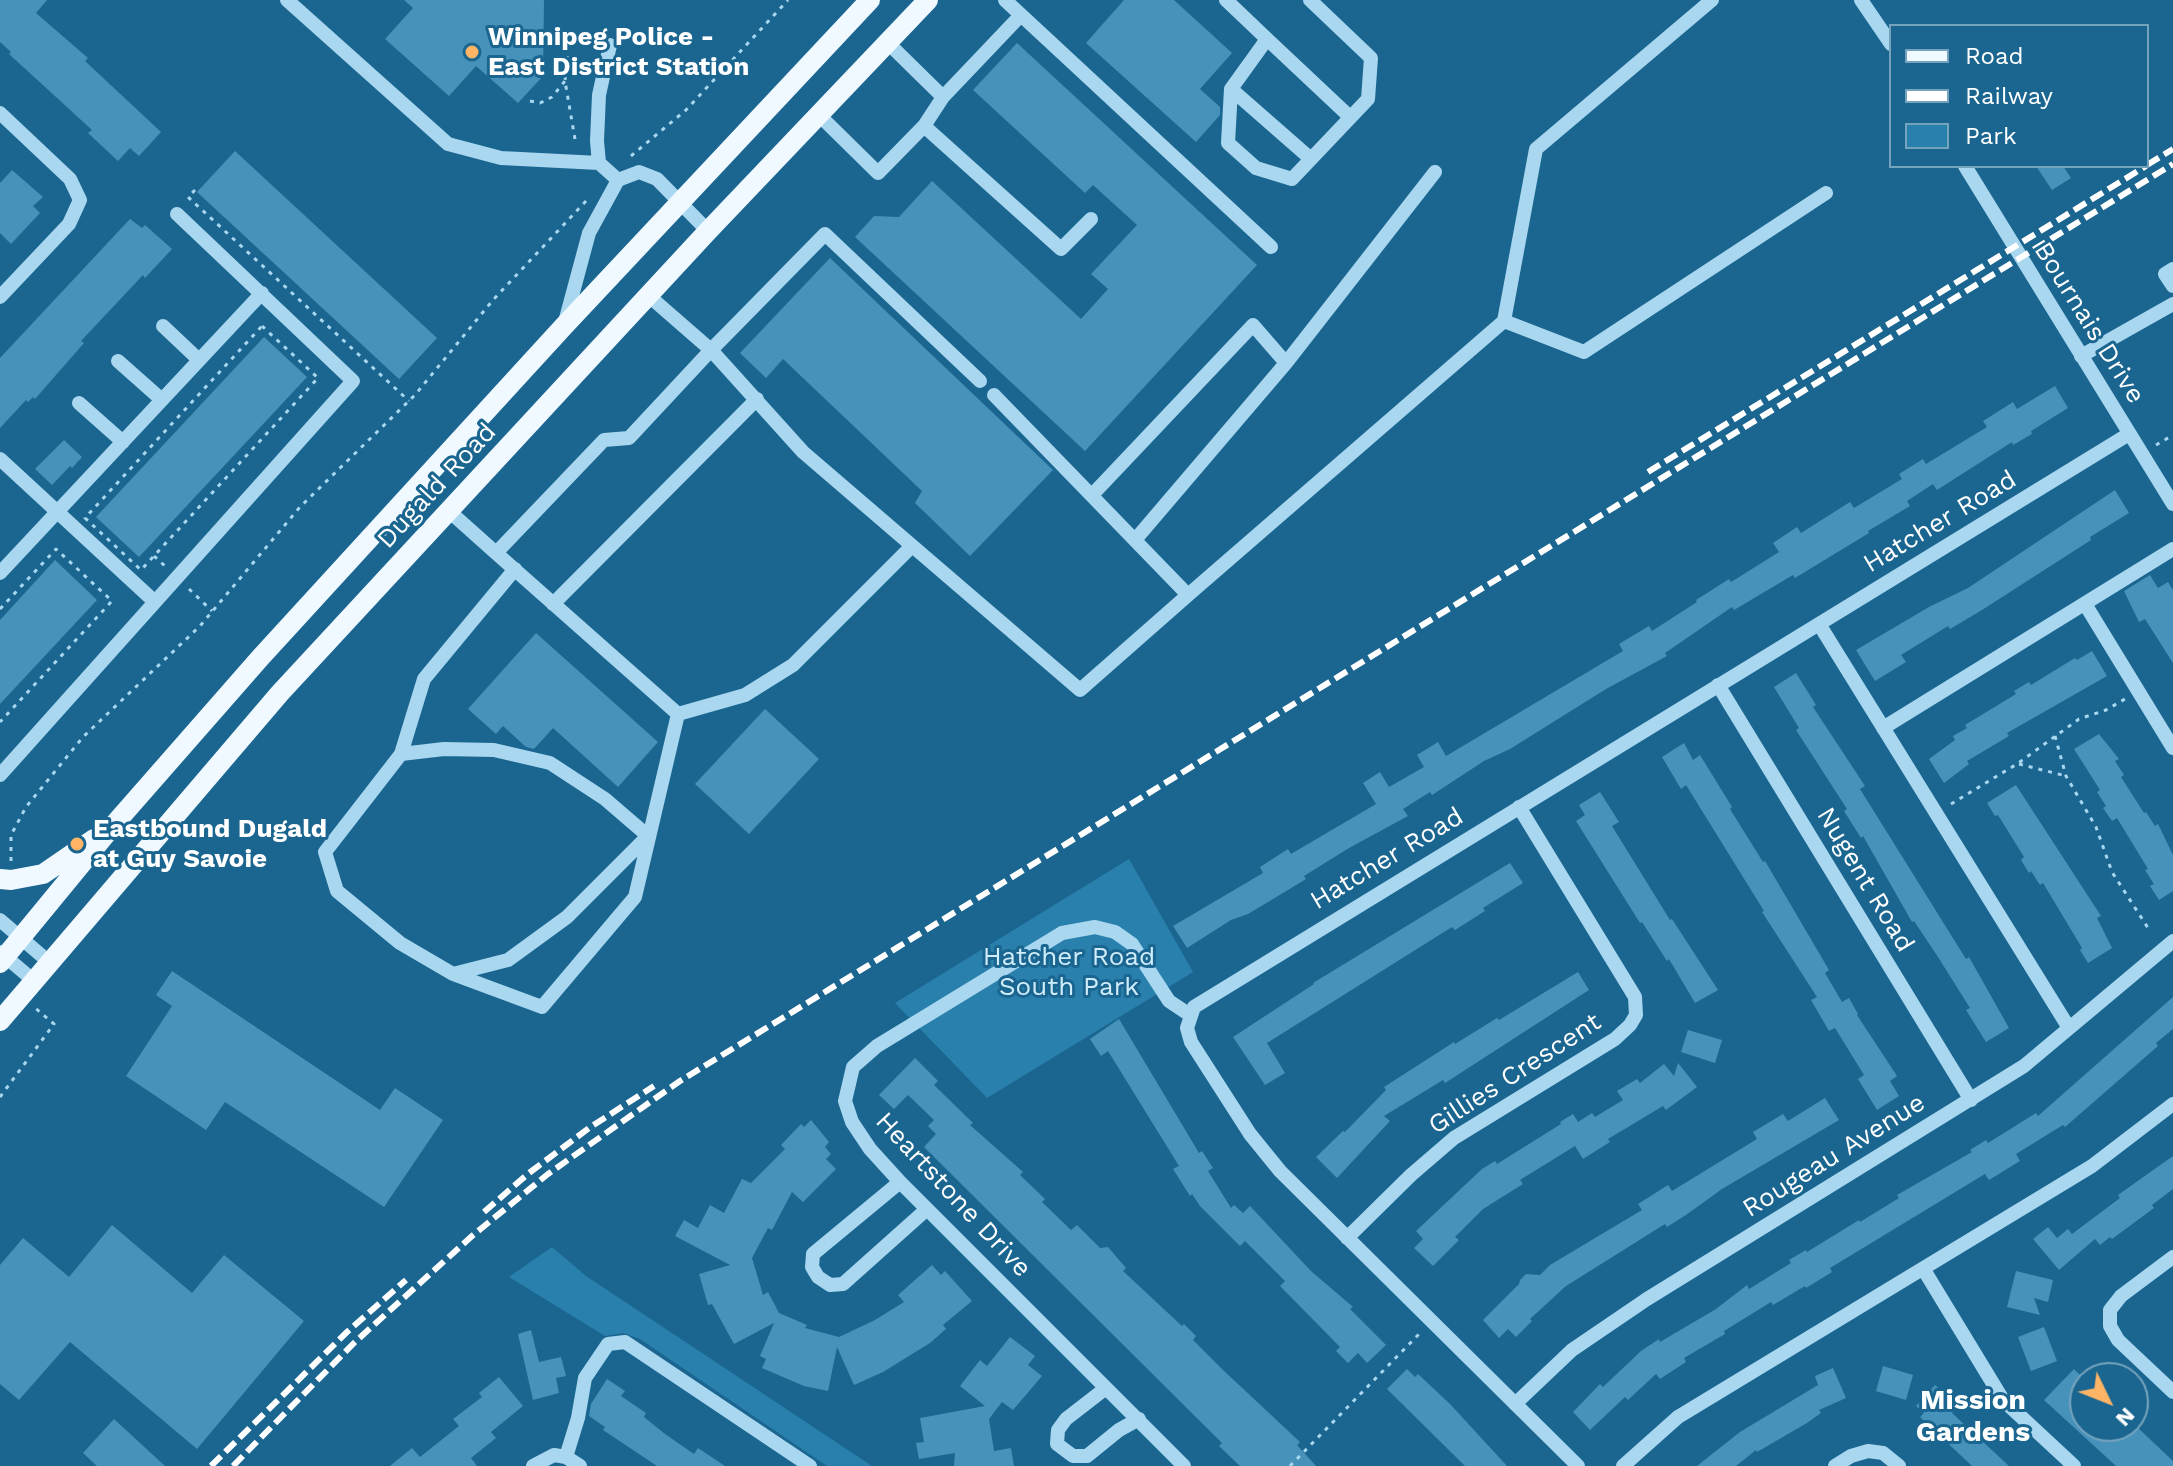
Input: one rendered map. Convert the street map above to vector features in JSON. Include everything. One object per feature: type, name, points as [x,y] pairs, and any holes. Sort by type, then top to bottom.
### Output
[{"type":"main road","name":"Dugald Road","points":[[2,957],[260,658],[564,326],[870,0]]},
{"type":"main road","name":"Dugald Road","points":[[0,1021],[280,693],[708,231],[928,0]]},
{"type":"main road","points":[[0,879],[43,874],[111,828]]},
{"type":"street","points":[[287,0],[448,144],[501,158],[599,163],[615,176],[639,172],[657,179],[708,231]]},
{"type":"street","points":[[1005,0],[1271,247]]},
{"type":"street","points":[[1226,0],[1350,117]]},
{"type":"street","points":[[1267,39],[1231,89],[1228,143],[1256,168],[1292,179],[1368,99],[1371,58],[1310,0]]},
{"type":"street","points":[[649,296],[711,350],[803,452],[1080,690],[1504,321],[1536,149],[1712,0]]},
{"type":"street","points":[[1861,0],[1889,41]]},
{"type":"street","points":[[818,114],[878,173],[924,126],[943,97],[1021,15]]},
{"type":"street","points":[[887,42],[943,97]]},
{"type":"street","points":[[599,163],[599,95],[610,45]]},
{"type":"street","points":[[1231,89],[1311,159]]},
{"type":"street","points":[[0,113],[70,179],[80,200],[69,224],[0,297]]},
{"type":"street","points":[[924,126],[1061,249],[1091,219]]},
{"type":"street","name":"Bournais Drive","points":[[1966,168],[2173,504]]},
{"type":"street","points":[[1135,540],[1286,363],[1435,172]]},
{"type":"street","points":[[564,326],[589,233],[615,176]]},
{"type":"street","points":[[1504,321],[1584,352],[1826,193]]},
{"type":"street","points":[[0,775],[353,381],[177,214]]},
{"type":"street","points":[[496,553],[604,440],[629,438],[825,234],[980,381]]},
{"type":"street","points":[[2173,269],[2165,274],[2173,286]]},
{"type":"street","points":[[0,573],[262,293]]},
{"type":"street","points":[[2081,356],[2173,304]]},
{"type":"street","points":[[1093,494],[1253,325],[1286,363]]},
{"type":"street","points":[[163,326],[199,360]]},
{"type":"street","points":[[118,361],[162,400]]},
{"type":"street","points":[[994,395],[1188,595]]},
{"type":"street","points":[[553,604],[757,399]]},
{"type":"street","points":[[79,403],[123,442]]},
{"type":"street","name":"Hatcher Road","points":[[1190,1015],[1204,998],[2129,434]]},
{"type":"street","points":[[0,459],[155,602]]},
{"type":"street","points":[[449,511],[678,714]]},
{"type":"street","points":[[678,714],[745,695],[793,665],[912,546]]},
{"type":"street","points":[[1883,728],[2173,549]]},
{"type":"street","points":[[515,569],[424,679],[401,754],[325,852],[337,891],[400,943],[453,974],[542,1007],[635,897],[678,714]]},
{"type":"street","points":[[2085,604],[2173,748]]},
{"type":"street","points":[[1819,624],[2069,1028]]},
{"type":"street","name":"Nugent Road","points":[[1718,685],[1971,1100]]},
{"type":"street","points":[[401,754],[444,749],[494,750],[550,763],[605,799],[648,836]]},
{"type":"street","name":"Gillies Crescent","points":[[1347,1238],[1454,1138],[1615,1039],[1636,1015],[1635,997],[1519,807]]},
{"type":"street","points":[[453,974],[508,960],[567,917],[648,836]]},
{"type":"street","points":[[0,920],[49,962]]},
{"type":"street","name":"Heartstone Drive","points":[[1184,1466],[900,1182],[870,1149],[852,1122],[845,1101],[853,1067],[877,1046],[1062,933],[1095,927],[1115,932],[1132,944],[1169,1001],[1190,1015]]},
{"type":"street","name":"Rougeau Avenue","points":[[1515,1404],[1572,1350],[1647,1299],[2024,1066],[2173,941]]},
{"type":"street","points":[[2,957],[33,980]]},
{"type":"street","points":[[1190,1015],[1187,1028],[1191,1042],[1250,1134],[1280,1171],[1578,1466]]},
{"type":"street","points":[[1623,1466],[1678,1417],[2092,1166],[2173,1104]]},
{"type":"street","points":[[900,1182],[813,1254],[812,1267],[818,1277],[830,1285],[843,1284],[927,1209]]},
{"type":"street","points":[[2173,1257],[2121,1296],[2110,1310],[2110,1326],[2118,1340],[2173,1392]]},
{"type":"street","points":[[1924,1270],[2003,1400],[2074,1466]]},
{"type":"street","points":[[566,1457],[578,1418],[585,1378],[608,1344],[625,1342],[810,1466]]},
{"type":"street","points":[[1106,1388],[1066,1419],[1058,1430],[1057,1444],[1073,1456],[1087,1456],[1119,1430],[1139,1419]]},
{"type":"street","points":[[1835,1466],[1851,1456],[1868,1451],[1883,1453],[1899,1466]]},
{"type":"street","points":[[533,1466],[554,1455],[566,1457],[580,1466]]},
{"type":"path","points":[[615,176],[686,110],[788,0]]},
{"type":"path","points":[[567,56],[565,81],[576,145]]},
{"type":"path","points":[[530,101],[540,103],[552,97],[565,81]]},
{"type":"path","points":[[195,190],[188,197],[409,401]]},
{"type":"path","points":[[11,860],[11,835],[26,807],[83,737],[200,626],[300,507],[409,401],[493,300],[586,200]]},
{"type":"path","points":[[262,326],[318,378],[154,556],[141,570],[85,518],[262,326]]},
{"type":"path","points":[[2149,449],[2173,435]]},
{"type":"path","points":[[0,609],[56,549],[112,601],[0,722]]},
{"type":"path","points":[[1935,814],[2017,764],[2079,719],[2106,710],[2139,691]]},
{"type":"path","points":[[2055,736],[2066,776],[2096,827],[2112,872],[2148,928]]},
{"type":"path","points":[[2017,764],[2066,776]]},
{"type":"path","points":[[0,1097],[54,1024]]},
{"type":"path","points":[[1290,1466],[1432,1322]]},
{"type":"green space","name":"Hatcher Road South Park","points":[[1129,859],[1193,972],[987,1098],[895,1003]]},
{"type":"green space","points":[[552,1247],[586,1276],[872,1466],[827,1466],[640,1339],[623,1333],[605,1336],[509,1277]]},
{"type":"building","points":[[0,0],[47,0],[36,13],[88,58],[85,61],[161,132],[139,156],[130,148],[118,161],[88,133],[92,130],[9,54],[11,52],[0,42]]},
{"type":"building","name":"Winnipeg Police - East District Station","points":[[404,0],[544,0],[543,76],[518,103],[476,66],[449,96],[385,39],[413,8]]},
{"type":"building","points":[[1124,0],[1174,0],[1232,53],[1200,89],[1220,107],[1220,115],[1196,142],[1086,43]]},
{"type":"building","points":[[1017,43],[1257,265],[1085,451],[855,237],[874,216],[899,217],[932,181],[1081,319],[1108,289],[1091,274],[1137,225],[1093,185],[1085,193],[973,90]]},
{"type":"building","points":[[235,151],[437,338],[399,379],[197,192]]},
{"type":"building","points":[[2037,168],[2064,168],[2071,178],[2052,190]]},
{"type":"building","points":[[12,170],[43,197],[33,206],[40,213],[11,244],[0,233],[0,183]]},
{"type":"building","points":[[130,219],[142,228],[145,225],[172,249],[81,341],[84,343],[35,399],[26,400],[0,428],[0,358]]},
{"type":"building","points":[[830,258],[1053,470],[970,556],[915,503],[922,491],[783,359],[766,378],[740,353]]},
{"type":"building","points":[[264,337],[307,377],[139,557],[96,517]]},
{"type":"building","points":[[2055,386],[2068,408],[2031,431],[2032,434],[2013,445],[2012,442],[1937,490],[1933,484],[1907,501],[1910,506],[1869,533],[1795,578],[1793,575],[1734,610],[1732,607],[1665,653],[1667,656],[1606,689],[1510,749],[1484,761],[1432,795],[1430,792],[1403,809],[1408,816],[1349,848],[1304,876],[1306,879],[1187,948],[1173,926],[1263,873],[1260,867],[1288,849],[1291,854],[1376,804],[1363,783],[1380,772],[1389,787],[1424,767],[1417,755],[1438,742],[1446,756],[1623,651],[1619,644],[1649,626],[1652,631],[1729,579],[1731,582],[1779,552],[1773,543],[1797,527],[1801,533],[1850,502],[1854,508],[1902,479],[1899,474],[1923,459],[1926,464],[1987,427],[1983,421],[2013,402],[2017,409]]},
{"type":"building","points":[[64,440],[82,457],[52,485],[35,469]]},
{"type":"building","points":[[2115,490],[2129,513],[1982,610],[1950,629],[1948,626],[1901,655],[1906,662],[1875,681],[1856,650],[1968,588]]},
{"type":"building","points":[[55,560],[97,600],[0,704],[0,620]]},
{"type":"building","points":[[2150,575],[2158,588],[2168,582],[2173,590],[2173,663],[2145,619],[2139,622],[2124,591]]},
{"type":"building","points":[[536,633],[658,742],[618,787],[553,728],[534,749],[526,747],[503,726],[496,734],[468,709]]},
{"type":"building","points":[[2092,651],[2107,676],[2007,733],[2009,736],[1967,761],[1969,764],[1944,783],[1929,759],[1955,740],[1953,736],[1967,728],[1965,725],[2016,694],[2014,691],[2029,682],[2031,685]]},
{"type":"building","points":[[1796,673],[1816,705],[1813,707],[1865,786],[1860,789],[1966,959],[1969,957],[2009,1028],[1986,1042],[1966,1010],[1970,1008],[1912,922],[1863,836],[1861,838],[1844,811],[1847,809],[1796,730],[1799,728],[1774,687]]},
{"type":"building","points":[[765,709],[819,759],[749,834],[695,784]]},
{"type":"building","points":[[2099,734],[2119,759],[2115,761],[2124,775],[2121,777],[2144,813],[2155,826],[2158,824],[2173,855],[2173,891],[2159,900],[2150,886],[2154,884],[2145,870],[2148,869],[2117,818],[2112,821],[2103,808],[2106,806],[2097,792],[2100,790],[2074,749]]},
{"type":"building","points":[[1684,743],[1693,760],[1700,755],[1829,970],[1825,973],[1842,1002],[1849,998],[1897,1076],[1890,1081],[1899,1096],[1877,1110],[1858,1079],[1864,1075],[1835,1028],[1829,1031],[1811,1000],[1817,997],[1686,785],[1681,789],[1662,757]]},
{"type":"building","points":[[2016,785],[2101,916],[2097,918],[2112,948],[2088,963],[2043,883],[2040,885],[2031,871],[2029,873],[2021,860],[2024,857],[1987,803]]},
{"type":"building","points":[[1600,792],[1619,822],[1612,826],[1718,990],[1695,1003],[1576,821],[1585,815],[1579,805]]},
{"type":"building","points":[[1510,863],[1523,883],[1455,930],[1452,927],[1267,1043],[1285,1073],[1265,1085],[1233,1037],[1313,983]]},
{"type":"building","points":[[172,971],[380,1110],[395,1088],[443,1120],[384,1207],[225,1102],[206,1130],[126,1076],[172,1006],[156,995]]},
{"type":"building","points":[[1578,972],[1589,990],[1445,1083],[1443,1080],[1384,1116],[1390,1121],[1337,1178],[1316,1157],[1386,1090],[1384,1087],[1454,1042],[1497,1018],[1499,1020]]},
{"type":"building","points":[[2173,997],[2173,1029],[2156,1043],[2158,1046],[2065,1127],[2063,1125],[2016,1154],[2020,1161],[1989,1180],[1985,1174],[1830,1268],[1832,1272],[1806,1288],[1773,1305],[1771,1302],[1724,1331],[1725,1334],[1684,1358],[1686,1362],[1660,1379],[1656,1374],[1628,1400],[1625,1397],[1590,1430],[1573,1412],[1600,1384],[1603,1387],[1641,1351],[1659,1339],[1660,1342],[1716,1309],[1747,1285],[1749,1289],[1791,1263],[1789,1260],[1860,1222],[1899,1198],[1897,1195],[1972,1152],[1970,1150],[1986,1140],[1988,1143],[2036,1113],[2038,1116]]},
{"type":"building","points":[[1119,1019],[1199,1153],[1202,1151],[1213,1168],[1208,1171],[1231,1208],[1234,1205],[1243,1213],[1250,1206],[1311,1271],[1353,1307],[1350,1309],[1386,1345],[1367,1363],[1358,1353],[1348,1363],[1336,1351],[1340,1347],[1280,1286],[1285,1281],[1245,1241],[1240,1246],[1192,1194],[1190,1196],[1173,1169],[1179,1166],[1108,1051],[1101,1056],[1090,1039]]},
{"type":"building","points":[[1688,1030],[1722,1040],[1715,1063],[1681,1052]]},
{"type":"building","points":[[915,1058],[938,1081],[934,1085],[973,1123],[970,1125],[1023,1172],[1020,1175],[1045,1199],[1042,1202],[1071,1230],[1077,1225],[1100,1248],[1108,1247],[1126,1268],[1123,1271],[1196,1336],[1193,1340],[1300,1442],[1297,1445],[1316,1466],[1240,1466],[1219,1446],[1222,1443],[924,1147],[936,1134],[928,1126],[934,1120],[908,1095],[894,1109],[879,1095]]},
{"type":"building","points":[[1678,1063],[1697,1087],[1666,1110],[1663,1106],[1608,1139],[1610,1142],[1583,1159],[1575,1146],[1520,1180],[1523,1184],[1483,1209],[1455,1237],[1459,1240],[1433,1266],[1414,1248],[1423,1239],[1416,1231],[1482,1169],[1495,1161],[1497,1164],[1573,1114],[1578,1122],[1592,1113],[1595,1117],[1623,1100],[1617,1091],[1637,1079],[1640,1083],[1664,1064],[1674,1076]]},
{"type":"building","points":[[1825,1098],[1839,1120],[1566,1286],[1530,1319],[1532,1321],[1516,1337],[1508,1329],[1499,1338],[1483,1320],[1526,1274],[1540,1275],[1550,1265],[1642,1210],[1638,1204],[1668,1185],[1672,1191],[1757,1139],[1753,1132],[1783,1114],[1788,1121]]},
{"type":"building","points":[[811,1120],[829,1142],[825,1147],[831,1154],[826,1159],[836,1169],[803,1202],[792,1192],[772,1230],[768,1228],[752,1258],[763,1295],[768,1292],[779,1313],[807,1325],[805,1328],[839,1337],[904,1302],[898,1295],[932,1265],[941,1275],[945,1271],[972,1301],[943,1325],[946,1329],[930,1343],[883,1372],[854,1385],[837,1347],[828,1391],[804,1386],[762,1368],[766,1359],[760,1356],[774,1323],[734,1344],[712,1304],[708,1305],[699,1274],[730,1265],[675,1236],[684,1220],[698,1228],[710,1205],[724,1213],[742,1179],[751,1183],[785,1149],[781,1145],[801,1124],[804,1127]]},
{"type":"building","points":[[2173,1156],[2173,1189],[2152,1205],[2154,1208],[2112,1239],[2110,1237],[2100,1245],[2095,1239],[2059,1270],[2033,1239],[2048,1227],[2057,1238],[2068,1229],[2072,1234],[2120,1198],[2118,1195]]},
{"type":"building","points":[[112,1225],[192,1293],[224,1255],[304,1321],[197,1449],[70,1342],[19,1400],[0,1384],[0,1265],[23,1238],[69,1277]]},
{"type":"building","points":[[2016,1271],[2053,1280],[2048,1302],[2034,1298],[2040,1315],[2007,1307]]},
{"type":"building","points":[[2044,1327],[2057,1361],[2031,1371],[2018,1337]]},
{"type":"building","points":[[531,1330],[539,1362],[561,1357],[566,1376],[556,1378],[559,1393],[533,1400],[518,1334]]},
{"type":"building","points":[[1010,1337],[1035,1356],[1028,1365],[1042,1376],[1013,1410],[1002,1402],[989,1419],[994,1451],[1011,1448],[1014,1466],[954,1466],[955,1453],[919,1459],[916,1443],[924,1442],[920,1418],[985,1406],[960,1386],[980,1360],[987,1366]]},
{"type":"building","points":[[1883,1366],[1913,1375],[1906,1400],[1876,1391]]},
{"type":"building","points":[[1833,1368],[1846,1398],[1819,1410],[1821,1413],[1807,1423],[1756,1450],[1736,1466],[1697,1466],[1740,1432],[1818,1385],[1815,1376]]},
{"type":"building","points":[[1407,1369],[1415,1377],[1418,1374],[1451,1405],[1507,1466],[1465,1466],[1387,1389]]},
{"type":"building","points":[[2069,1374],[2069,1423],[2044,1400]]},
{"type":"building","points":[[499,1377],[523,1406],[491,1432],[496,1438],[471,1458],[477,1466],[390,1466],[412,1448],[420,1457],[459,1426],[453,1419],[482,1397],[479,1393]]},
{"type":"building","points":[[607,1379],[625,1391],[621,1396],[646,1413],[644,1417],[665,1434],[694,1454],[698,1448],[725,1466],[657,1466],[603,1430],[605,1427],[589,1416],[591,1404]]},
{"type":"building","points":[[1935,1385],[1958,1406],[1952,1413],[2009,1466],[1972,1466],[1920,1417],[1924,1413],[1916,1406]]},
{"type":"building","points":[[114,1419],[165,1466],[97,1466],[83,1453]]},
{"type":"building","points":[[2149,1438],[2173,1461],[2173,1466],[2116,1466],[2090,1442],[2149,1442]]},
{"type":"railway","points":[[2149,164],[2173,149]]},
{"type":"railway","points":[[233,1466],[355,1342],[472,1236],[548,1174],[680,1081],[2173,164]]},
{"type":"railway","points":[[1648,472],[2143,168]]},
{"type":"railway","points":[[484,1212],[589,1128],[654,1086]]},
{"type":"railway","points":[[211,1466],[347,1332],[406,1280]]},
{"type":"place","name":"Winnipeg Police - East District Station","points":[[472,52]]},
{"type":"place","name":"Eastbound Dugald at Guy Savoie","points":[[77,844]]},
{"type":"district","name":"Mission Gardens","points":[[1973,1417]]}]
